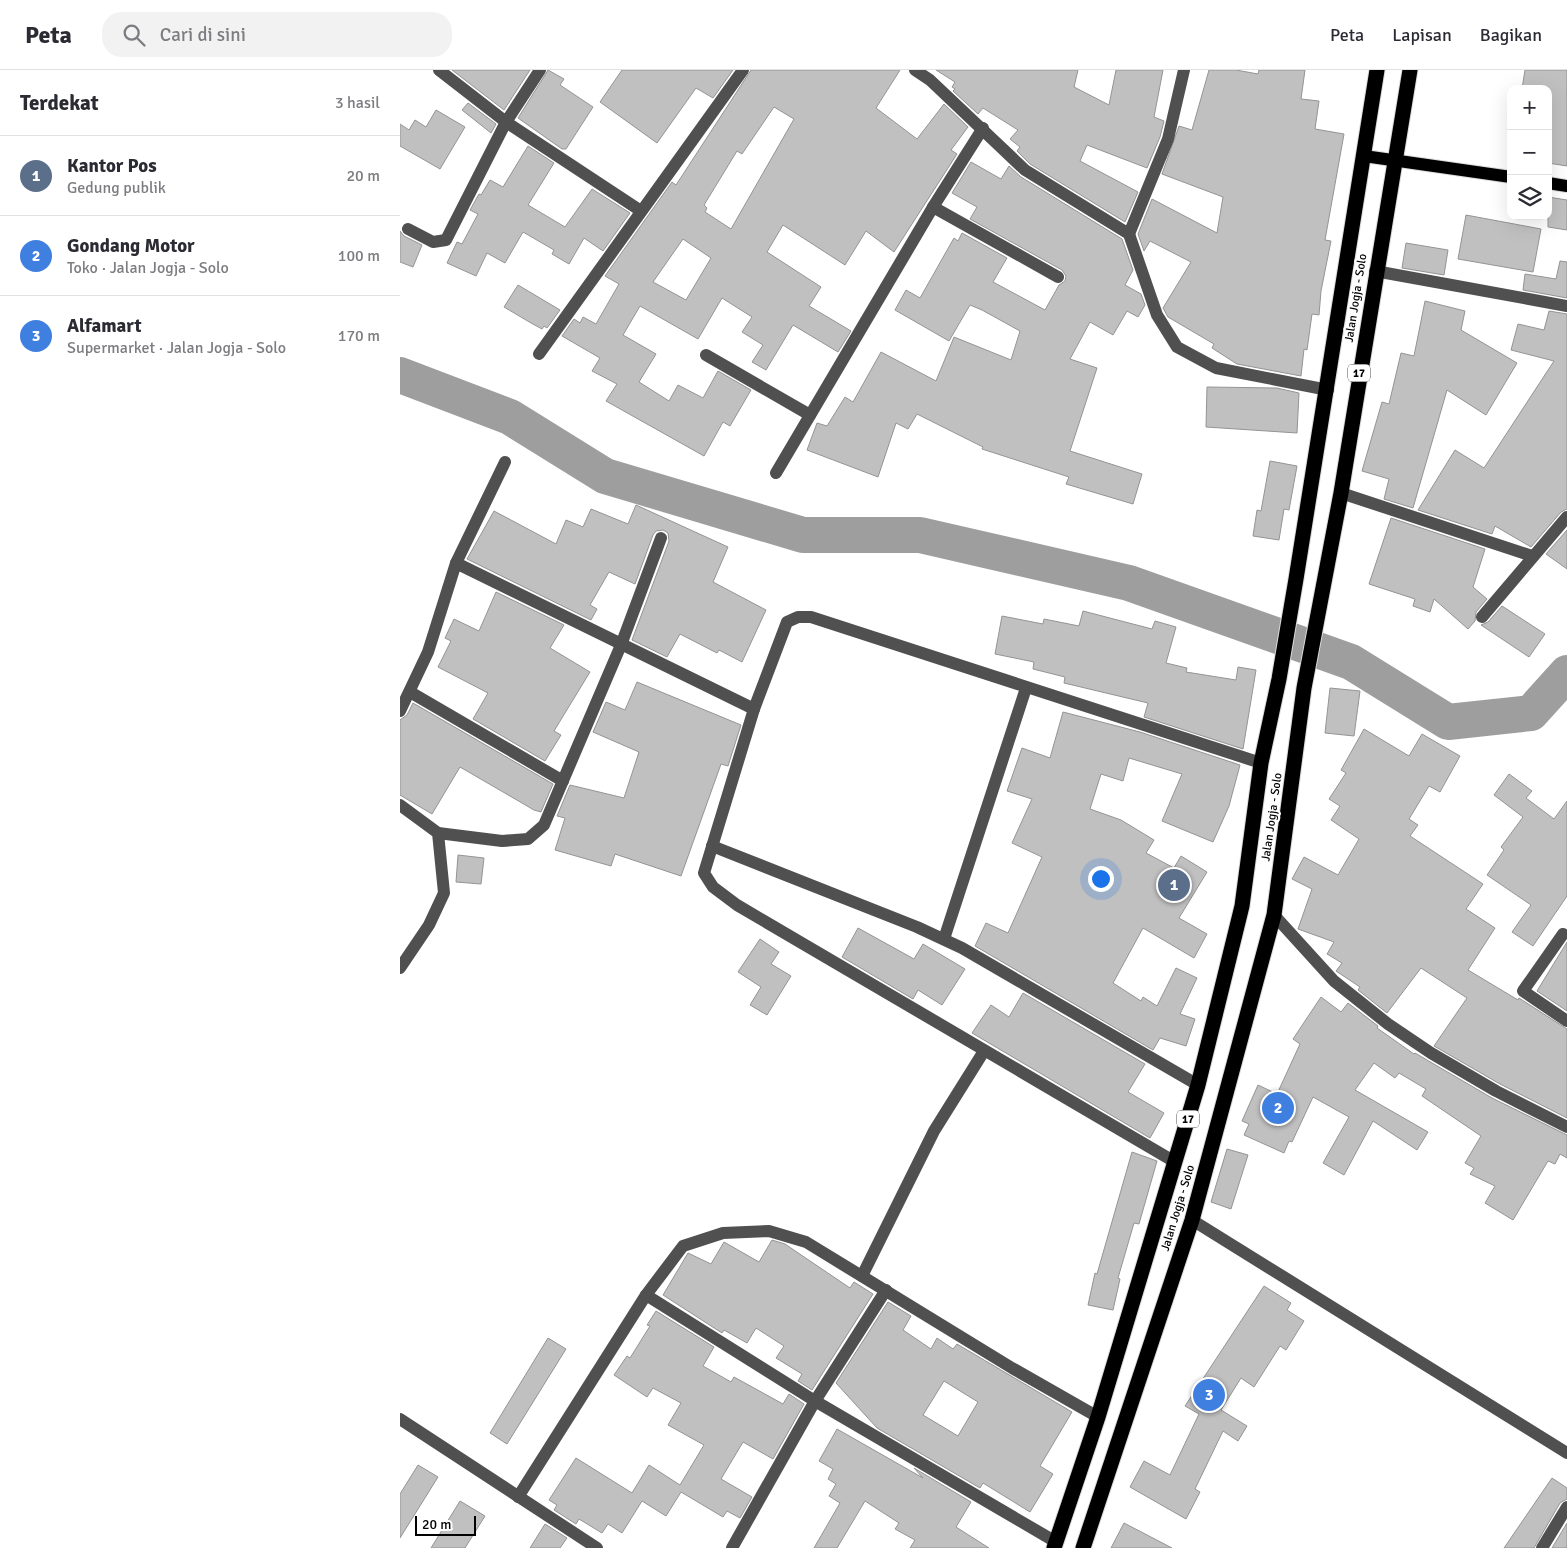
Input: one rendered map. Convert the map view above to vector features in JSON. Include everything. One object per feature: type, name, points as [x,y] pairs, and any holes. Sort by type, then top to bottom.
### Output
[{"type":"highway","name":"Jalan Jogja - Solo","points":[[1055,1545],[1098,1417],[1198,1085],[1242,906],[1261,763],[1279,679],[1296,580],[1378,70]]},
{"type":"highway","name":"Jalan Jogja - Solo","points":[[1082,1548],[1192,1220],[1274,916],[1304,688],[1341,493],[1375,271],[1410,70]]},
{"type":"main road","points":[[1364,156],[1507,177]]},
{"type":"main road","points":[[1552,184],[1567,186]]},
{"type":"street","points":[[439,70],[506,122],[641,211]]},
{"type":"street","points":[[408,229],[433,242],[446,240],[506,122],[540,70]]},
{"type":"street","points":[[539,354],[743,70]]},
{"type":"street","points":[[915,70],[930,80],[983,128],[1025,170],[1129,234],[1157,315],[1178,347],[1216,368],[1328,390]]},
{"type":"street","points":[[1129,234],[1168,139],[1184,70]]},
{"type":"street","points":[[776,473],[933,207],[983,128]]},
{"type":"street","points":[[933,207],[1058,276]]},
{"type":"street","points":[[1375,271],[1567,306]]},
{"type":"street","points":[[706,356],[810,415]]},
{"type":"street","points":[[400,711],[428,652],[456,563],[505,462]]},
{"type":"street","points":[[1341,493],[1532,556]]},
{"type":"street","points":[[1482,617],[1567,517]]},
{"type":"street","points":[[400,805],[438,833],[502,841],[528,839],[544,824],[621,645],[661,538]]},
{"type":"street","points":[[456,563],[754,709]]},
{"type":"street","points":[[1175,1162],[737,905],[713,887],[704,873],[754,709],[787,622],[798,617],[812,618],[1261,763]]},
{"type":"street","points":[[944,939],[1026,688]]},
{"type":"street","points":[[410,692],[563,781]]},
{"type":"street","points":[[400,968],[429,925],[444,893],[438,833]]},
{"type":"street","points":[[712,846],[944,939],[1198,1085]]},
{"type":"street","points":[[1274,916],[1334,981],[1388,1024],[1431,1053],[1496,1091],[1567,1126]]},
{"type":"street","points":[[1562,934],[1523,991],[1526,995],[1567,1021]]},
{"type":"street","points":[[862,1276],[934,1131],[984,1051]]},
{"type":"street","points":[[1192,1220],[1567,1453]]},
{"type":"street","points":[[518,1498],[646,1294],[683,1246],[724,1233],[769,1231],[806,1242],[1012,1368],[1098,1417]]},
{"type":"street","points":[[732,1548],[816,1401],[886,1290]]},
{"type":"street","points":[[646,1294],[816,1401],[1055,1545]]},
{"type":"street","points":[[400,1419],[596,1548]]},
{"type":"street","points":[[1542,1548],[1567,1507]]},
{"type":"building","points":[[452,70],[530,70],[504,110]]},
{"type":"building","points":[[548,70],[564,79],[560,85],[593,107],[566,149],[562,149],[518,118]]},
{"type":"building","points":[[622,70],[733,70],[713,98],[696,88],[657,143],[600,102]]},
{"type":"building","points":[[751,70],[900,70],[876,108],[917,139],[944,104],[968,127],[951,150],[957,154],[894,252],[866,231],[845,265],[783,225],[767,252],[821,287],[809,306],[851,331],[838,352],[793,325],[766,370],[752,362],[763,345],[742,332],[752,317],[722,298],[698,339],[640,306],[623,335],[656,354],[639,382],[669,401],[678,385],[703,398],[718,371],[751,390],[730,426],[723,422],[704,456],[606,401],[617,384],[592,371],[600,358],[562,336],[574,319],[580,323],[583,317],[596,324],[619,284],[605,276],[672,182],[676,185]],"holes":[[[774,107],[794,119],[731,229],[705,212],[707,208],[704,205],[737,151],[742,154]],[[683,239],[711,258],[686,300],[653,282]]]},
{"type":"building","points":[[936,70],[1078,70],[1074,87],[1109,105],[1116,70],[1163,70],[1154,117],[1164,121],[1160,137],[1147,168],[1087,145],[1080,161],[1138,192],[1125,222],[1030,164],[1017,151],[1020,147],[1010,139],[1018,130],[983,108],[978,114],[953,91],[955,89],[952,87],[955,82]]},
{"type":"building","points":[[1209,70],[1236,70],[1258,74],[1259,70],[1305,70],[1301,99],[1319,101],[1315,129],[1344,134],[1325,240],[1331,241],[1321,291],[1319,315],[1312,314],[1307,350],[1304,349],[1301,376],[1237,364],[1212,348],[1214,344],[1168,317],[1163,308],[1191,262],[1150,241],[1144,251],[1138,234],[1152,199],[1217,233],[1223,197],[1162,174],[1179,126],[1192,130]]},
{"type":"building","points":[[1525,70],[1567,70],[1567,166],[1552,164],[1552,85],[1523,85]]},
{"type":"building","points":[[468,103],[496,124],[491,133],[462,110]]},
{"type":"building","points":[[436,110],[465,127],[440,169],[400,146],[400,124],[409,130],[415,120],[426,127]]},
{"type":"building","points":[[528,146],[554,163],[528,205],[565,227],[592,189],[630,213],[603,251],[584,238],[569,264],[552,254],[554,250],[523,232],[505,263],[487,253],[476,276],[447,263],[457,242],[462,244],[478,214],[470,210],[479,194],[481,195],[490,180],[503,187]]},
{"type":"building","points":[[971,162],[1001,179],[1009,166],[1021,177],[1122,239],[1133,270],[1125,285],[1141,294],[1145,305],[1138,317],[1127,311],[1113,335],[1090,322],[1070,359],[1097,368],[1070,451],[1142,474],[1133,504],[1066,484],[1069,477],[982,449],[983,447],[917,414],[908,429],[896,423],[878,477],[807,450],[817,423],[827,426],[845,397],[853,402],[881,352],[936,381],[954,337],[1011,360],[1020,331],[982,310],[970,305],[949,341],[895,310],[906,290],[920,298],[954,238],[958,241],[962,233],[1007,258],[993,282],[1045,310],[1059,285],[1065,281],[1066,276],[1062,270],[970,219],[977,207],[952,193]]},
{"type":"building","points":[[1552,198],[1567,200],[1567,230],[1548,227],[1548,220],[1552,220]]},
{"type":"building","points":[[1466,215],[1541,229],[1533,272],[1458,259]]},
{"type":"building","points":[[400,231],[404,236],[422,245],[413,267],[400,262]]},
{"type":"building","points":[[1406,243],[1448,250],[1444,275],[1402,268]]},
{"type":"building","points":[[1560,261],[1567,262],[1567,298],[1523,290],[1525,274],[1556,279]]},
{"type":"building","points":[[518,285],[560,310],[547,328],[544,326],[542,329],[504,307]]},
{"type":"building","points":[[1425,301],[1465,311],[1461,330],[1517,363],[1486,415],[1447,390],[1413,508],[1384,499],[1389,479],[1362,471],[1382,402],[1389,404],[1401,353],[1414,356]]},
{"type":"building","points":[[1549,311],[1567,314],[1567,509],[1561,512],[1531,547],[1495,526],[1492,534],[1418,510],[1455,450],[1484,468],[1554,361],[1511,350],[1518,324],[1544,330]]},
{"type":"building","points":[[1207,387],[1277,388],[1299,393],[1297,433],[1206,427]]},
{"type":"building","points":[[1270,461],[1297,466],[1289,510],[1284,509],[1279,540],[1253,536],[1257,510],[1261,511]]},
{"type":"building","points":[[636,505],[728,547],[713,582],[766,610],[742,662],[719,650],[717,653],[680,634],[667,657],[632,640],[669,541],[668,533],[663,530],[656,531],[653,535],[635,584],[609,572],[590,605],[597,609],[591,620],[467,559],[494,511],[556,544],[566,520],[583,527],[591,509],[628,524]]},
{"type":"building","points":[[1391,518],[1485,549],[1473,587],[1487,599],[1476,612],[1475,621],[1468,629],[1434,599],[1430,612],[1413,606],[1415,599],[1369,584]]},
{"type":"building","points":[[1567,530],[1567,569],[1546,554]]},
{"type":"building","points":[[496,592],[564,625],[550,648],[590,672],[554,731],[561,735],[545,761],[473,719],[488,693],[438,667],[451,641],[445,638],[454,619],[479,631]]},
{"type":"building","points":[[1502,606],[1545,634],[1529,657],[1481,625],[1488,622]]},
{"type":"building","points":[[1083,611],[1152,629],[1155,621],[1176,627],[1166,663],[1187,668],[1186,672],[1236,680],[1238,667],[1256,670],[1243,749],[1144,717],[1148,703],[1064,683],[1065,677],[1033,669],[1034,662],[995,654],[1002,616],[1043,624],[1044,619],[1079,626]]},
{"type":"building","points":[[637,682],[741,725],[728,766],[721,764],[681,876],[615,854],[611,866],[555,850],[565,818],[557,816],[570,785],[624,798],[639,752],[593,732],[606,702],[625,710]]},
{"type":"building","points":[[1330,688],[1360,691],[1354,736],[1325,733]]},
{"type":"building","points":[[413,703],[553,784],[541,812],[534,810],[460,767],[432,814],[400,795],[400,720],[407,715]]},
{"type":"building","points":[[1063,712],[1140,732],[1240,765],[1229,806],[1213,842],[1162,821],[1182,774],[1129,758],[1123,781],[1101,774],[1090,809],[1121,820],[1154,840],[1146,853],[1174,868],[1181,856],[1207,872],[1179,918],[1207,934],[1194,958],[1143,928],[1113,983],[1141,1001],[1143,997],[1157,1006],[1176,968],[1197,978],[1180,1014],[1195,1019],[1186,1046],[1160,1038],[1153,1050],[975,946],[986,923],[1008,933],[1042,857],[1012,843],[1032,799],[1007,791],[1022,748],[1050,758]]},
{"type":"building","points":[[1364,729],[1409,756],[1422,734],[1460,756],[1440,792],[1429,786],[1409,819],[1418,825],[1410,836],[1483,884],[1466,909],[1495,928],[1468,970],[1518,1000],[1519,998],[1567,1029],[1567,1118],[1500,1084],[1434,1046],[1467,998],[1421,968],[1387,1013],[1358,990],[1360,987],[1336,971],[1342,963],[1327,954],[1334,942],[1298,929],[1312,889],[1292,879],[1304,857],[1338,875],[1359,839],[1331,820],[1340,806],[1329,799],[1346,773],[1341,770]]},
{"type":"building","points":[[1509,774],[1532,791],[1526,798],[1554,819],[1567,801],[1567,896],[1533,946],[1512,932],[1531,905],[1487,875],[1504,850],[1501,847],[1523,817],[1494,795]]},
{"type":"building","points":[[458,855],[484,858],[481,884],[456,882]]},
{"type":"building","points":[[858,928],[914,959],[923,944],[965,969],[942,1005],[918,990],[913,999],[842,957]]},
{"type":"building","points":[[760,939],[779,952],[771,964],[791,976],[767,1015],[750,1005],[761,987],[738,972]]},
{"type":"building","points":[[1567,942],[1567,1011],[1537,991]]},
{"type":"building","points":[[1023,993],[1145,1064],[1128,1092],[1164,1113],[1150,1138],[972,1033],[991,1005],[1009,1017]]},
{"type":"building","points":[[1321,997],[1341,1012],[1348,1003],[1378,1026],[1377,1028],[1414,1054],[1492,1098],[1567,1135],[1567,1158],[1560,1154],[1555,1164],[1548,1161],[1513,1220],[1485,1203],[1495,1186],[1470,1174],[1474,1168],[1465,1163],[1481,1136],[1422,1096],[1426,1089],[1399,1073],[1395,1078],[1374,1063],[1355,1090],[1428,1132],[1417,1150],[1373,1121],[1344,1175],[1323,1163],[1349,1117],[1313,1097],[1292,1142],[1289,1141],[1284,1153],[1244,1135],[1249,1124],[1242,1121],[1258,1085],[1277,1094],[1300,1044],[1293,1039]]},
{"type":"building","points":[[1227,1149],[1248,1155],[1231,1209],[1211,1202]]},
{"type":"building","points":[[1132,1152],[1157,1161],[1139,1224],[1134,1223],[1118,1278],[1120,1279],[1113,1310],[1088,1305],[1095,1273],[1097,1274]]},
{"type":"building","points":[[772,1240],[785,1244],[850,1288],[854,1282],[873,1294],[812,1390],[798,1381],[802,1374],[776,1358],[784,1346],[756,1328],[747,1343],[724,1330],[722,1333],[663,1295],[688,1253],[711,1264],[724,1242],[759,1262]]},
{"type":"building","points":[[1264,1286],[1291,1303],[1287,1310],[1304,1321],[1286,1350],[1280,1346],[1254,1387],[1241,1378],[1221,1410],[1247,1426],[1238,1441],[1223,1431],[1195,1489],[1200,1492],[1186,1519],[1130,1487],[1144,1461],[1170,1475],[1199,1414],[1185,1406]]},
{"type":"building","points":[[888,1302],[911,1316],[903,1330],[931,1349],[937,1338],[953,1349],[957,1344],[1072,1412],[1040,1466],[1053,1474],[1030,1512],[983,1483],[980,1488],[877,1428],[836,1383]],"holes":[[[944,1381],[978,1402],[958,1436],[923,1415]]]},
{"type":"building","points":[[656,1311],[714,1347],[703,1366],[731,1382],[734,1377],[783,1404],[789,1394],[804,1404],[773,1459],[743,1442],[721,1479],[752,1497],[740,1518],[727,1511],[723,1517],[681,1492],[666,1516],[642,1501],[622,1533],[608,1524],[602,1533],[579,1519],[576,1524],[554,1510],[557,1505],[549,1500],[576,1458],[632,1493],[649,1465],[680,1485],[704,1445],[668,1425],[681,1403],[653,1388],[647,1397],[614,1375],[627,1356],[630,1358],[650,1326],[647,1325]]},
{"type":"building","points":[[548,1338],[566,1349],[507,1444],[490,1433]]},
{"type":"building","points":[[837,1429],[923,1478],[914,1468],[971,1502],[956,1527],[989,1548],[910,1548],[915,1540],[895,1529],[899,1523],[865,1501],[837,1548],[814,1548],[840,1503],[829,1496],[836,1484],[828,1479],[833,1469],[819,1461]]},
{"type":"building","points":[[418,1465],[438,1477],[400,1538],[400,1494]]},
{"type":"building","points":[[1552,1478],[1567,1488],[1567,1499],[1560,1503],[1534,1548],[1504,1548]]},
{"type":"building","points":[[460,1501],[485,1516],[465,1548],[431,1548]]},
{"type":"building","points":[[1124,1523],[1172,1548],[1111,1548]]},
{"type":"building","points":[[1567,1523],[1567,1548],[1552,1548]]},
{"type":"building","points":[[545,1524],[567,1538],[560,1548],[530,1548]]},
{"type":"waterway","points":[[400,375],[510,417],[605,476],[803,535],[920,535],[1129,583],[1351,662],[1448,722],[1531,713],[1567,673]]},
{"type":"place","name":"Kantor Pos","points":[[1174,885]]},
{"type":"place","name":"Gondang Motor","points":[[1278,1108]]},
{"type":"place","name":"Alfamart","points":[[1209,1395]]}]
